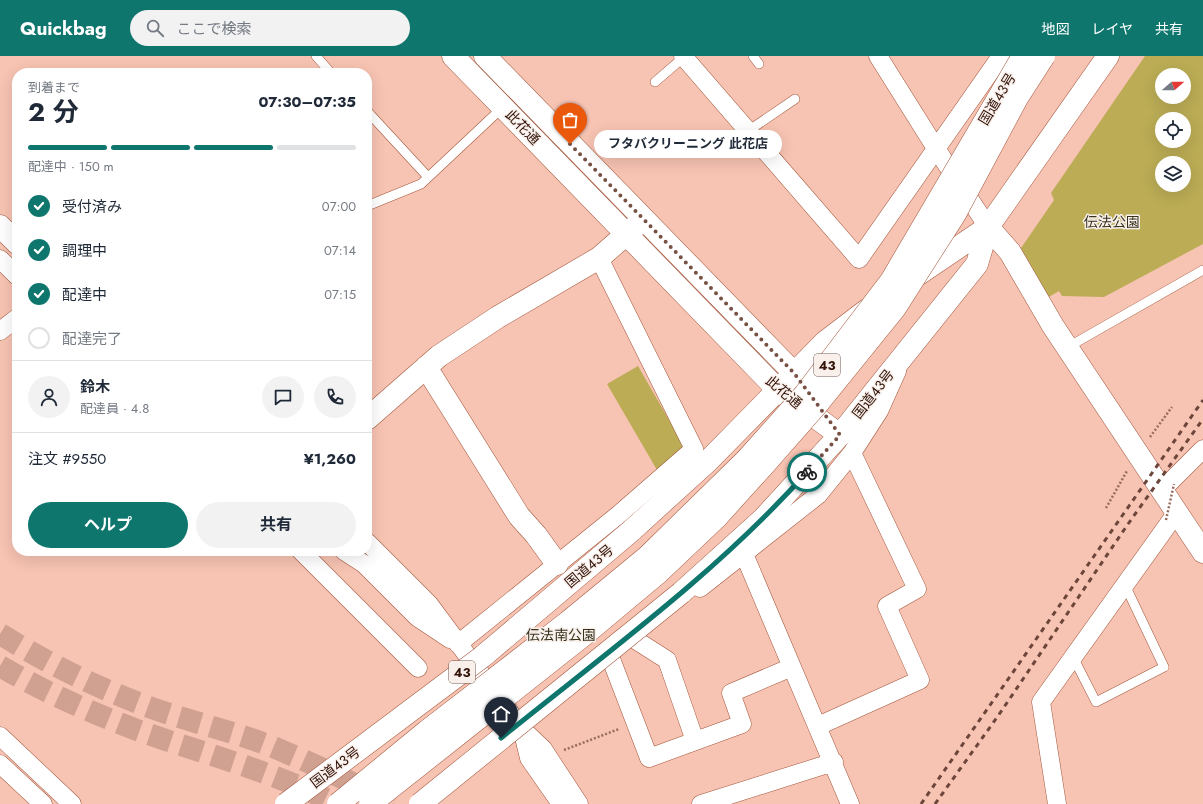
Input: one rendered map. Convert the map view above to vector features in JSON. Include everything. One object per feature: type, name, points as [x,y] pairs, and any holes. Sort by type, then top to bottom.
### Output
[{"type":"main road","name":"此花通","points":[[453,56],[778,390],[846,444]]},
{"type":"main road","name":"此花通","points":[[485,56],[794,373],[846,444]]},
{"type":"main road","name":"国道43号","points":[[370,804],[403,764],[568,622],[647,557],[752,453],[805,394],[891,281],[1023,56]]},
{"type":"main road","name":"国道43号","points":[[338,804],[403,764],[585,634],[658,572],[716,518],[815,407],[895,308],[955,214],[1017,98],[1044,56]]},
{"type":"main road","name":"国道43号","points":[[420,804],[681,593],[846,444],[902,357],[977,264],[988,226],[1108,56]]},
{"type":"main road","points":[[372,415],[439,356],[498,317],[599,258],[644,219]]},
{"type":"main road","points":[[0,226],[12,238]]},
{"type":"main road","points":[[988,226],[1010,252],[1068,347],[1168,487],[1172,516],[1203,552]]},
{"type":"main road","name":"国道43号","points":[[286,804],[482,657],[631,531],[708,461],[825,342],[846,324],[988,226]]},
{"type":"main road","points":[[426,367],[519,516],[536,535],[557,564]]},
{"type":"main road","points":[[380,804],[403,764]]},
{"type":"main road","name":"43","points":[[325,804],[403,764]]},
{"type":"street","points":[[684,56],[859,260],[1001,56]]},
{"type":"street","points":[[878,56],[937,150],[988,226]]},
{"type":"street","points":[[0,258],[12,271]]},
{"type":"street","points":[[458,644],[617,516],[694,449],[599,258]]},
{"type":"street","points":[[0,331],[12,322]]},
{"type":"street","points":[[522,729],[818,495],[846,444]]},
{"type":"street","points":[[818,726],[920,680],[887,606],[917,589],[846,444]]},
{"type":"street","points":[[1168,487],[1203,449]]},
{"type":"street","points":[[1057,804],[1041,702],[1125,585],[1172,516]]},
{"type":"street","points":[[372,547],[429,604],[522,729],[547,756],[579,804]]},
{"type":"street","points":[[744,554],[834,762],[850,804]]},
{"type":"street","points":[[306,556],[418,668]]},
{"type":"street","points":[[352,556],[364,564],[417,617],[458,644]]},
{"type":"street","points":[[634,639],[667,660],[695,741]]},
{"type":"street","points":[[611,659],[649,758],[742,724],[731,693],[792,667]]},
{"type":"street","points":[[522,729],[528,758],[561,804]]},
{"type":"street","points":[[0,736],[72,804]]},
{"type":"street","points":[[702,804],[834,762]]},
{"type":"street","points":[[0,764],[43,804]]},
{"type":"lane","points":[[316,56],[327,68]]},
{"type":"lane","points":[[655,82],[684,56]]},
{"type":"lane","points":[[753,56],[759,64]]},
{"type":"lane","points":[[748,131],[795,99]]},
{"type":"lane","points":[[372,204],[421,184],[503,107]]},
{"type":"lane","points":[[372,116],[428,177]]},
{"type":"lane","points":[[1068,347],[1203,270]]},
{"type":"lane","points":[[1073,657],[1096,702],[1164,667],[1125,585]]},
{"type":"path","points":[[1168,487],[1172,516]]},
{"type":"path","points":[[547,756],[636,722]]},
{"type":"green space","name":"伝法公園","points":[[1145,56],[1203,56],[1203,244],[1104,297],[1062,296],[1059,291],[1047,298],[1019,251],[1054,200],[1051,193]]},
{"type":"green space","points":[[638,366],[684,446],[657,470],[607,384]]},
{"type":"tunnel","points":[[0,634],[54,665],[91,683],[149,707],[243,736],[273,747],[334,774],[393,804]]},
{"type":"tunnel","points":[[0,666],[50,693],[102,716],[162,739],[263,772],[312,792],[336,804]]},
{"type":"railway","points":[[921,804],[1203,400]]},
{"type":"railway","points":[[935,804],[998,716],[1128,524],[1203,419]]},
{"type":"way so far","points":[[570,144],[794,373],[840,435],[807,472]]},
{"type":"place","name":"フタバクリーニング 此花店","points":[[570,144]]},
{"type":"route","points":[[501,738],[681,593],[762,520],[807,472]]},
{"type":"park label","name":"伝法南公園","points":[[561,635]]}]
